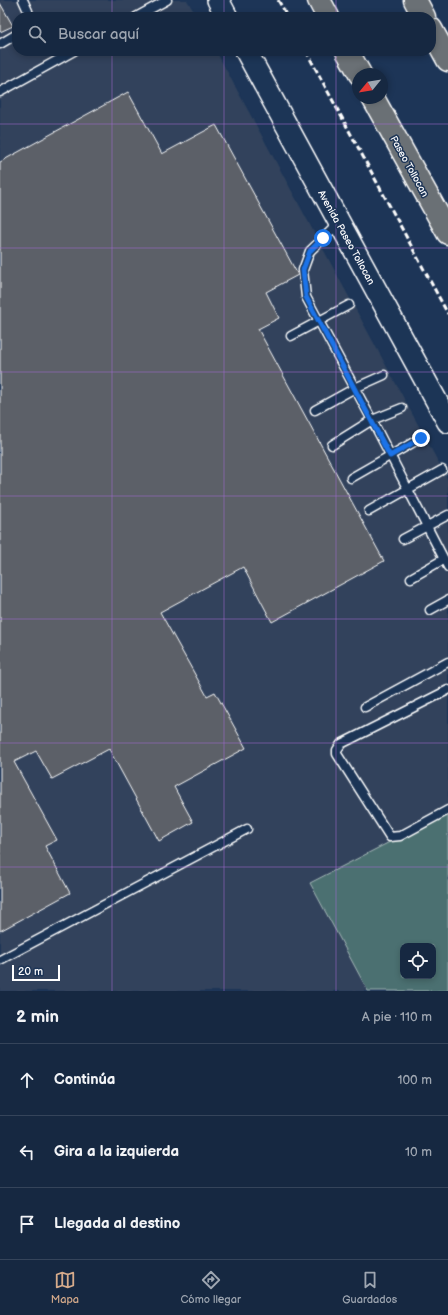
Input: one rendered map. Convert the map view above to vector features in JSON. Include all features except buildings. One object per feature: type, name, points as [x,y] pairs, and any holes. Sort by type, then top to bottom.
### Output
[{"type":"highway","points":[[319,0],[325,12]]},
{"type":"highway","points":[[415,0],[421,12]]},
{"type":"highway","points":[[436,38],[448,60]]},
{"type":"highway","points":[[350,56],[357,68]]},
{"type":"highway","name":"Paseo Tollocan","points":[[376,104],[448,233]]},
{"type":"main road","points":[[218,0],[224,12]]},
{"type":"main road","name":"Avenida Paseo Tollocan","points":[[249,56],[448,422]]},
{"type":"lane","points":[[23,0],[28,12]]},
{"type":"lane","points":[[145,12],[167,0]]},
{"type":"lane","points":[[0,44],[12,37]]},
{"type":"lane","points":[[0,92],[65,56]]},
{"type":"lane","points":[[340,223],[310,251],[303,270],[306,297],[448,567]]},
{"type":"lane","points":[[292,336],[349,305]]},
{"type":"lane","points":[[316,410],[384,374]]},
{"type":"lane","points":[[332,445],[372,420],[402,408]]},
{"type":"lane","points":[[351,478],[421,438]]},
{"type":"lane","points":[[369,511],[407,488],[442,470]]},
{"type":"lane","points":[[404,539],[448,515]]},
{"type":"lane","points":[[411,578],[444,559]]},
{"type":"lane","points":[[430,610],[448,600]]},
{"type":"lane","points":[[365,707],[448,662]]},
{"type":"lane","points":[[448,690],[341,744],[337,750],[337,754],[390,837],[400,836],[448,810]]},
{"type":"lane","points":[[0,960],[247,830]]},
{"type":"shaded area","points":[[0,0],[187,0],[194,12],[12,12],[12,56],[219,56],[448,480],[448,991],[0,991]]},
{"type":"green space","points":[[448,812],[448,991],[368,991],[310,883]]},
{"type":"railway","points":[[278,0],[285,12]]},
{"type":"railway","points":[[309,56],[448,314]]},
{"type":"route","points":[[323,238],[310,251],[303,270],[306,297],[390,456],[421,438]]}]
